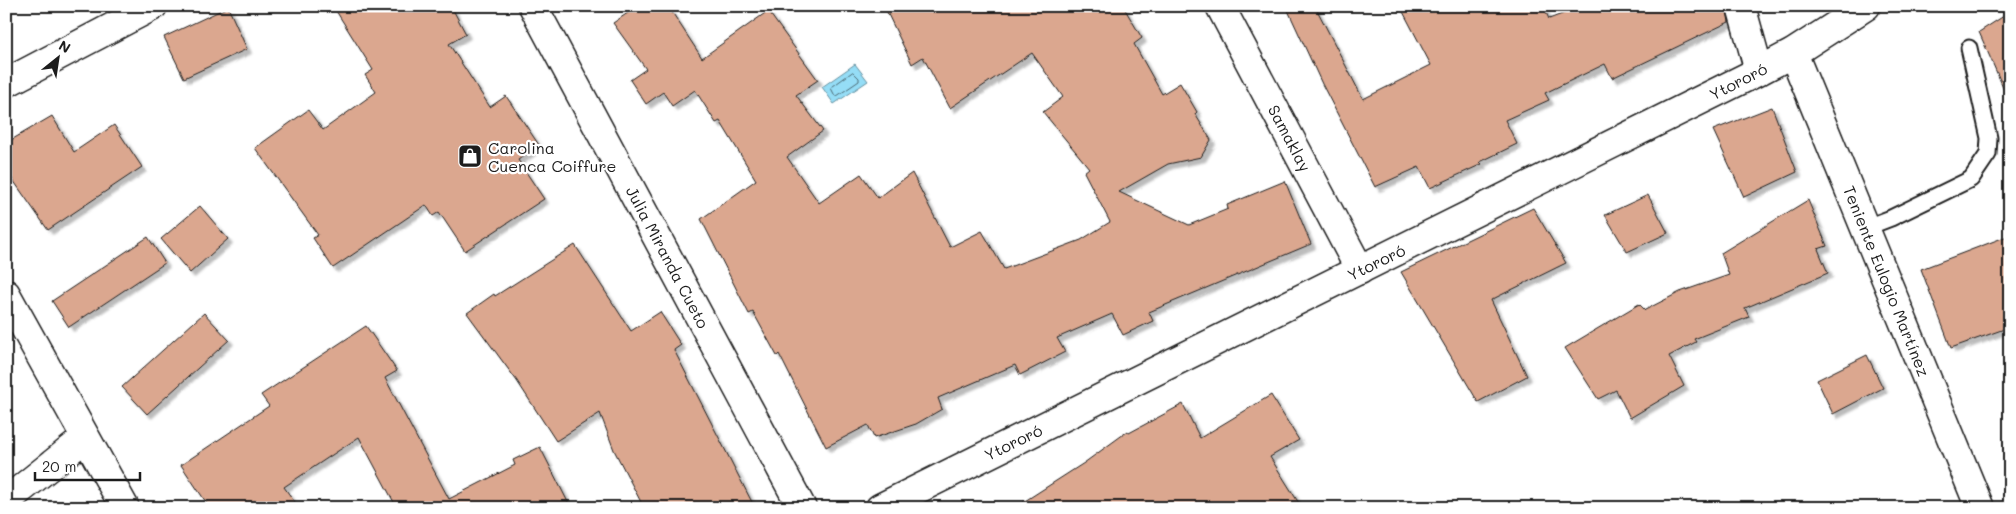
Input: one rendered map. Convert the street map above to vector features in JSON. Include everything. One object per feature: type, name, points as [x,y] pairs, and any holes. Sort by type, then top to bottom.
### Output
[{"type":"street","points":[[6,83],[154,6]]},
{"type":"street","name":"Julia Miranda Cueto","points":[[533,6],[802,508]]},
{"type":"street","name":"Samaklay","points":[[1220,6],[1360,270]]},
{"type":"street","points":[[1741,6],[1759,71]]},
{"type":"street","name":"Ytororó","points":[[880,508],[1793,54],[1866,6]]},
{"type":"street","name":"Teniente Eulogio Martínez","points":[[1793,54],[1980,508]]},
{"type":"street","points":[[6,294],[125,508]]},
{"type":"street","points":[[6,501],[85,438]]},
{"type":"lane","points":[[1865,228],[1891,218],[1971,179],[1981,167],[1988,154],[1989,138],[1969,48]]},
{"type":"water","points":[[855,64],[868,81],[834,104],[822,87]]},
{"type":"building","points":[[333,6],[451,6],[466,34],[449,44],[490,107],[506,96],[539,145],[518,160],[544,199],[465,251],[439,212],[433,216],[426,205],[333,268],[313,238],[318,235],[255,148],[308,110],[323,130],[376,92],[365,75],[373,70]]},
{"type":"building","points":[[638,6],[668,6],[702,58],[768,11],[818,80],[796,95],[823,131],[787,157],[819,203],[861,174],[878,198],[912,173],[950,247],[982,231],[1004,269],[1081,240],[1110,222],[1084,172],[1089,168],[1043,112],[1063,97],[1032,53],[950,108],[923,57],[912,64],[884,6],[1123,6],[1142,38],[1134,44],[1162,94],[1180,83],[1197,112],[1195,114],[1211,140],[1201,157],[1168,164],[1119,192],[1189,225],[1228,209],[1227,205],[1285,181],[1311,244],[1149,312],[1153,321],[1123,335],[1112,314],[1057,338],[1065,352],[1020,375],[1015,365],[938,398],[942,409],[916,424],[874,438],[868,425],[826,447],[779,354],[777,356],[753,312],[749,314],[701,219],[756,180],[720,121],[716,123],[695,90],[672,106],[663,92],[646,104],[630,80],[646,69],[613,23]]},
{"type":"building","points":[[1286,6],[1315,6],[1363,99],[1431,65],[1400,6],[1543,6],[1549,19],[1583,6],[1726,6],[1729,22],[1612,78],[1605,64],[1545,93],[1549,100],[1505,120],[1517,144],[1480,162],[1482,164],[1430,188],[1419,167],[1375,187],[1322,84]]},
{"type":"building","points":[[228,7],[247,49],[184,78],[164,37]]},
{"type":"building","points":[[2010,12],[2010,103],[1979,32]]},
{"type":"building","points":[[1772,107],[1797,172],[1744,197],[1713,130]]},
{"type":"building","points":[[52,116],[74,152],[114,125],[142,167],[48,230],[6,170],[6,143]]},
{"type":"building","points":[[1648,195],[1668,233],[1627,252],[1605,215]]},
{"type":"building","points":[[1808,200],[1827,246],[1818,249],[1828,273],[1745,308],[1749,317],[1694,339],[1696,342],[1669,356],[1684,386],[1630,418],[1616,390],[1598,399],[1565,348],[1639,304],[1645,310],[1680,292],[1729,275],[1721,253]]},
{"type":"building","points":[[200,206],[228,239],[190,273],[161,239]]},
{"type":"building","points":[[1533,208],[1566,263],[1491,300],[1527,376],[1478,402],[1401,272]]},
{"type":"building","points":[[2010,235],[2010,327],[1951,348],[1921,269]]},
{"type":"building","points":[[148,237],[165,263],[69,327],[52,301]]},
{"type":"building","points":[[575,245],[631,331],[660,312],[681,345],[674,350],[755,508],[644,508],[614,450],[600,413],[556,441],[517,381],[467,313],[494,294],[495,296]]},
{"type":"building","points":[[204,313],[229,340],[147,414],[122,387]]},
{"type":"building","points":[[366,326],[397,371],[385,378],[449,499],[515,465],[513,460],[540,447],[571,508],[397,508],[359,437],[284,487],[299,508],[210,508],[181,465],[269,406],[261,395]]},
{"type":"building","points":[[1867,355],[1883,388],[1833,414],[1817,380]]},
{"type":"building","points":[[1271,395],[1299,440],[1270,457],[1302,508],[1014,508],[1084,463],[1128,431],[1129,433],[1183,404],[1200,438]]},
{"type":"place","name":"Carolina Cuenca Coiffure","points":[[470,156]]}]
